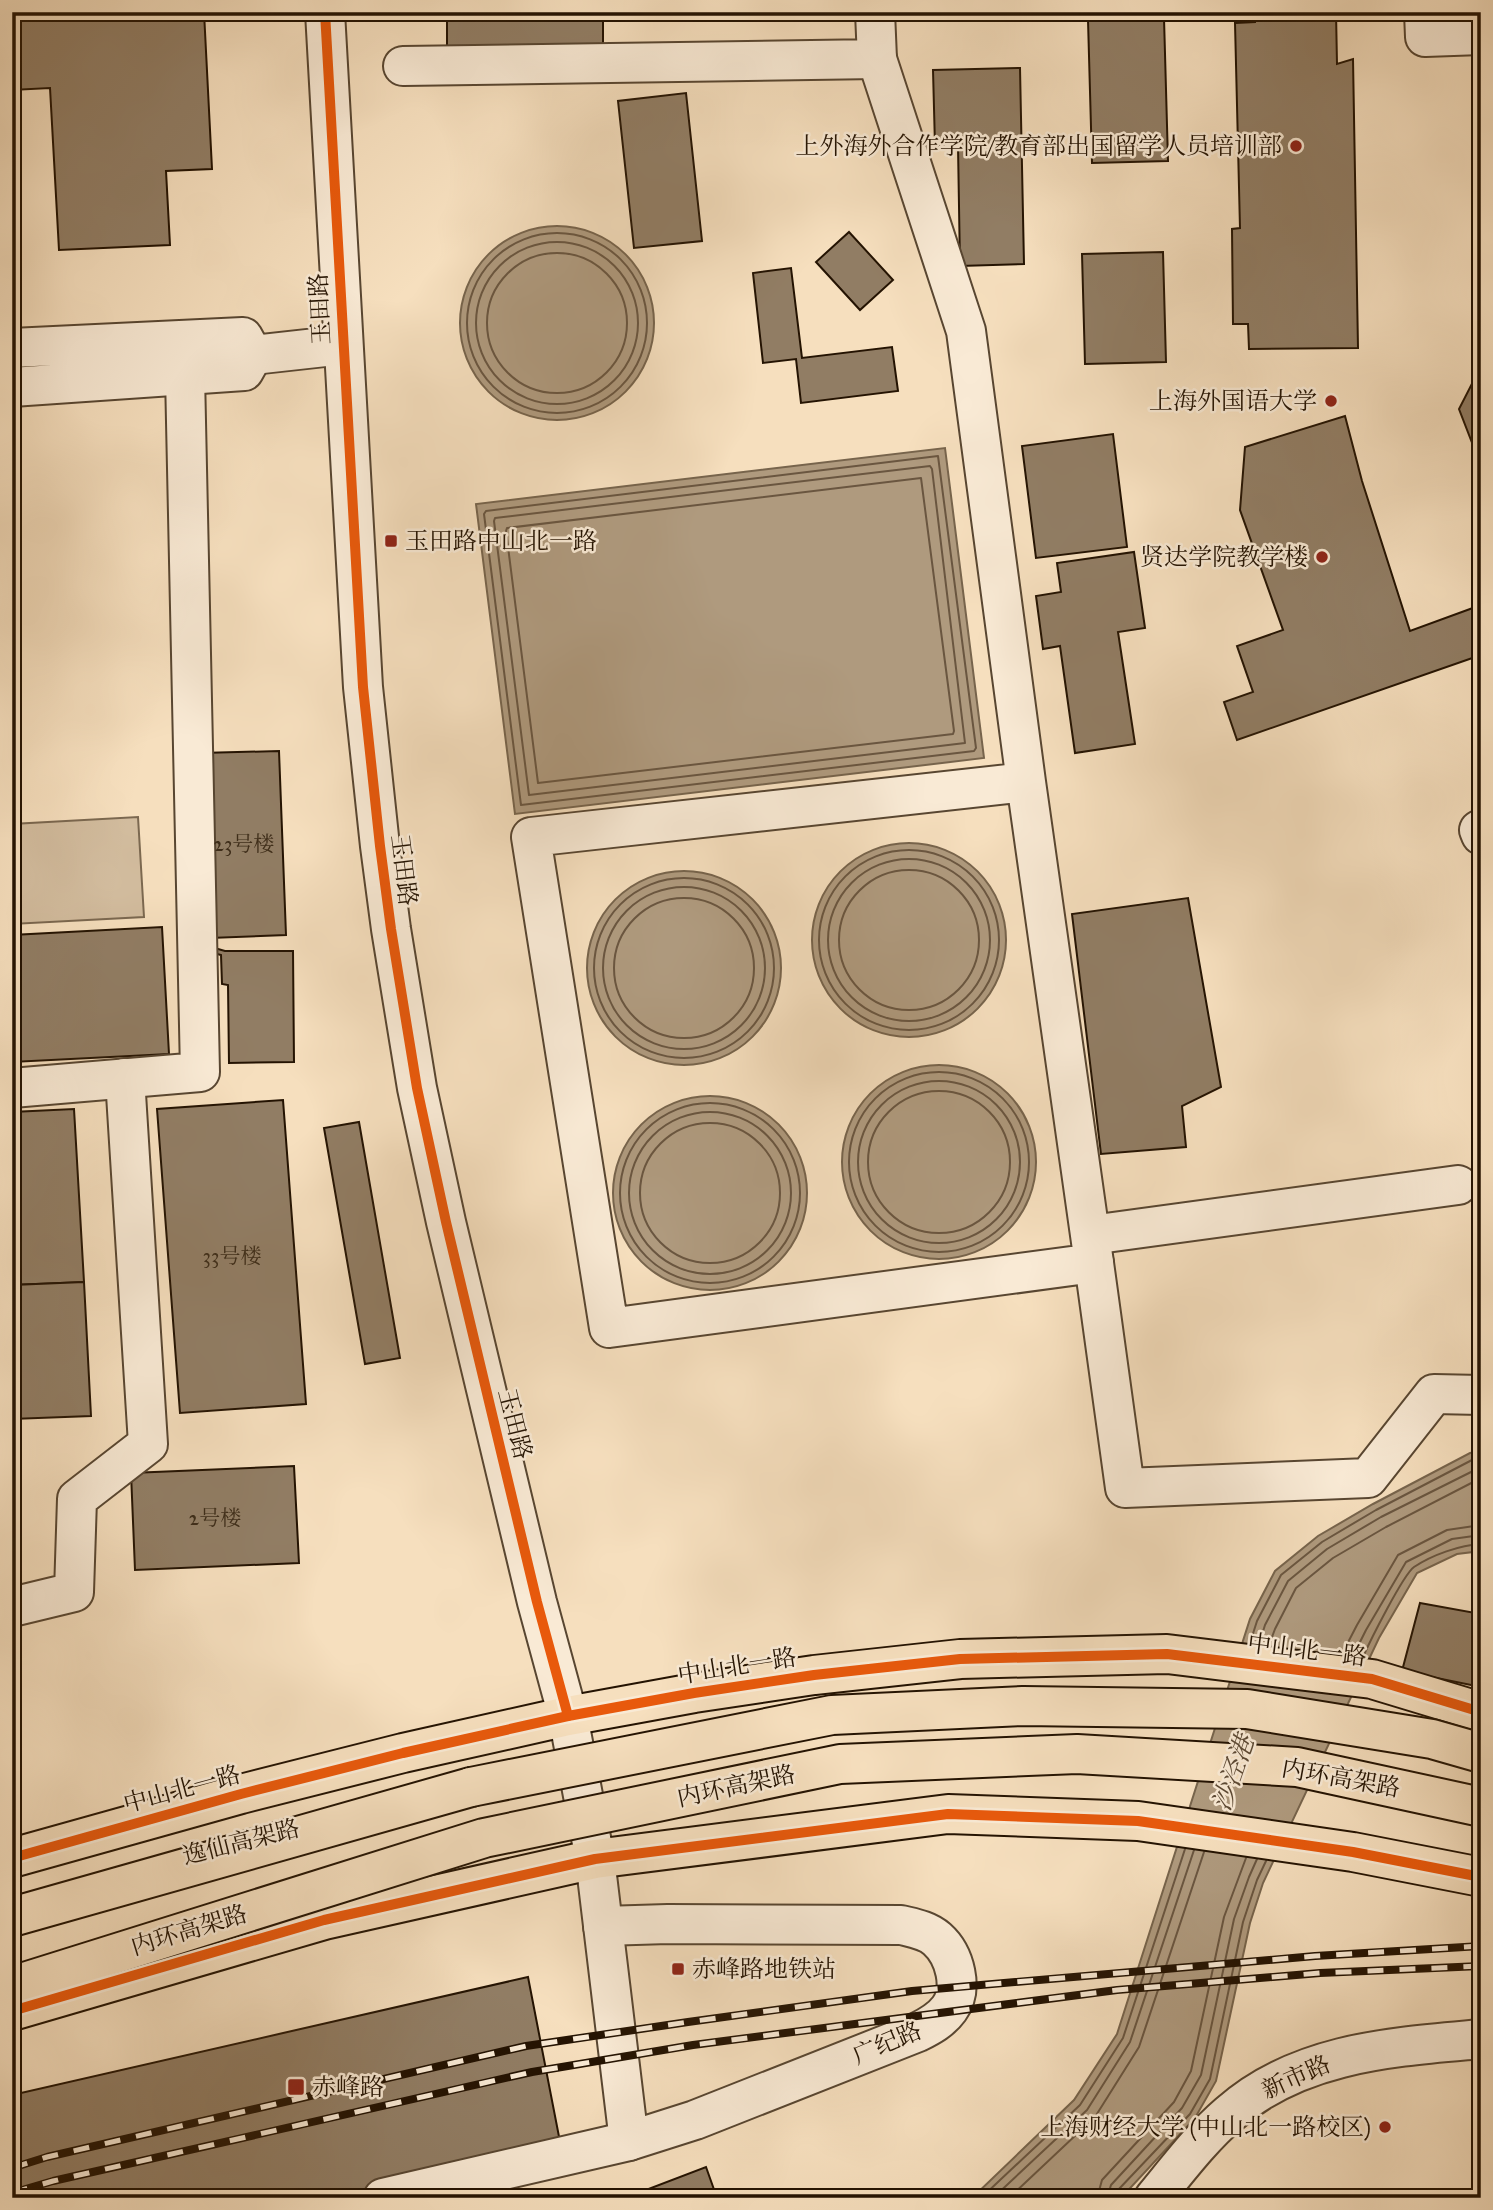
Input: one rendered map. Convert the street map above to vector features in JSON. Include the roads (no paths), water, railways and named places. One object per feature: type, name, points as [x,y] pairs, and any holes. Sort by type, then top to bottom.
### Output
[{"type":"main road","name":"中山北一路","points":[[12,1858],[241,1794],[390,1756],[568,1716],[814,1675],[960,1659],[1167,1654],[1372,1679],[1481,1712]]},
{"type":"main road","name":"内环高架路","points":[[12,1917],[471,1787],[832,1715],[1023,1706],[1247,1709],[1432,1739],[1481,1754]]},
{"type":"main road","name":"内环高架路","points":[[12,1986],[484,1838],[840,1765],[1077,1754],[1297,1767],[1481,1807]]},
{"type":"main road","name":"逸仙高架路","points":[[12,1898],[471,1787]]},
{"type":"main road","points":[[12,2011],[324,1920],[595,1859],[948,1814],[1138,1821],[1353,1852],[1481,1877]]},
{"type":"street","name":"玉田路","points":[[325,12],[363,687],[380,846],[403,1008],[423,1115],[471,1330],[537,1602],[568,1716],[595,1859]]},
{"type":"street","points":[[875,12],[877,59],[966,331],[1125,1488],[1368,1478],[1434,1394],[1481,1395]]},
{"type":"street","points":[[1424,12],[1425,37],[1481,35]]},
{"type":"street","points":[[403,66],[877,59]]},
{"type":"street","points":[[12,348],[243,337],[253,355]]},
{"type":"street","points":[[253,355],[343,345]]},
{"type":"street","points":[[12,387],[244,371],[253,355]]},
{"type":"street","points":[[12,1088],[200,1072],[185,375]]},
{"type":"street","points":[[1026,782],[531,837],[609,1328],[1093,1249],[1458,1185]]},
{"type":"street","points":[[1481,829],[1481,835]]},
{"type":"street","points":[[12,1607],[74,1592],[78,1499],[148,1444],[125,1078]]},
{"type":"street","points":[[595,1859],[629,2141]]},
{"type":"street","name":"广纪路","points":[[383,2198],[629,2141],[695,2120],[918,2032],[937,2022],[950,2008],[956,1993],[956,1974],[947,1952],[936,1938],[919,1929],[901,1925],[603,1926]]},
{"type":"street","name":"新市路","points":[[1154,2198],[1228,2114],[1258,2092],[1294,2072],[1337,2058],[1390,2048],[1481,2039]]},
{"type":"water","points":[[557,226],[594,234],[625,255],[646,286],[654,323],[646,360],[625,391],[594,412],[557,420],[520,412],[489,391],[468,360],[460,323],[468,286],[489,255],[520,234]]},
{"type":"water","points":[[945,448],[984,758],[515,814],[476,504]]},
{"type":"water","points":[[909,843],[946,851],[977,872],[998,903],[1006,940],[998,977],[977,1008],[946,1029],[909,1037],[872,1029],[841,1008],[820,977],[812,940],[820,903],[841,872],[872,851]]},
{"type":"water","points":[[684,871],[721,879],[752,900],[773,931],[781,968],[773,1005],[752,1036],[721,1057],[684,1065],[647,1057],[616,1036],[595,1005],[587,968],[595,931],[616,900],[647,879]]},
{"type":"water","points":[[939,1065],[976,1072],[1008,1093],[1029,1125],[1036,1162],[1029,1199],[1008,1231],[976,1252],[939,1259],[902,1252],[870,1231],[849,1199],[842,1162],[849,1125],[870,1093],[902,1072]]},
{"type":"water","points":[[710,1096],[747,1104],[764,1112],[778,1125],[791,1139],[799,1156],[807,1193],[799,1230],[791,1247],[778,1261],[764,1274],[747,1282],[710,1290],[673,1282],[656,1274],[642,1261],[629,1247],[621,1230],[613,1193],[621,1156],[629,1139],[642,1125],[656,1112],[673,1104]]},
{"type":"water","name":"沙泾港","points":[[1481,1451],[1481,1551],[1457,1554],[1417,1573],[1379,1638],[1263,1883],[1250,1923],[1216,2081],[1195,2118],[1121,2198],[972,2198],[1074,2100],[1117,2034],[1250,1619],[1275,1571],[1318,1536],[1470,1453]]},
{"type":"railway","points":[[12,2168],[47,2157],[526,2046],[912,1991],[1315,1956],[1481,1946]]},
{"type":"railway","points":[[12,2193],[53,2181],[532,2072],[693,2045],[1117,1990],[1320,1973],[1481,1966]]},
{"type":"place","name":"上外海外合作学院/教育部出国留学人员培训部","points":[[1296,146]]},
{"type":"place","name":"上海外国语大学","points":[[1331,401]]},
{"type":"place","name":"玉田路中山北一路","points":[[391,541]]},
{"type":"place","name":"贤达学院教学楼","points":[[1322,557]]},
{"type":"place","name":"赤峰路地铁站","points":[[678,1969]]},
{"type":"place","name":"赤峰路","points":[[296,2087]]},
{"type":"place","name":"上海财经大学 (中山北一路校区)","points":[[1385,2127]]}]
